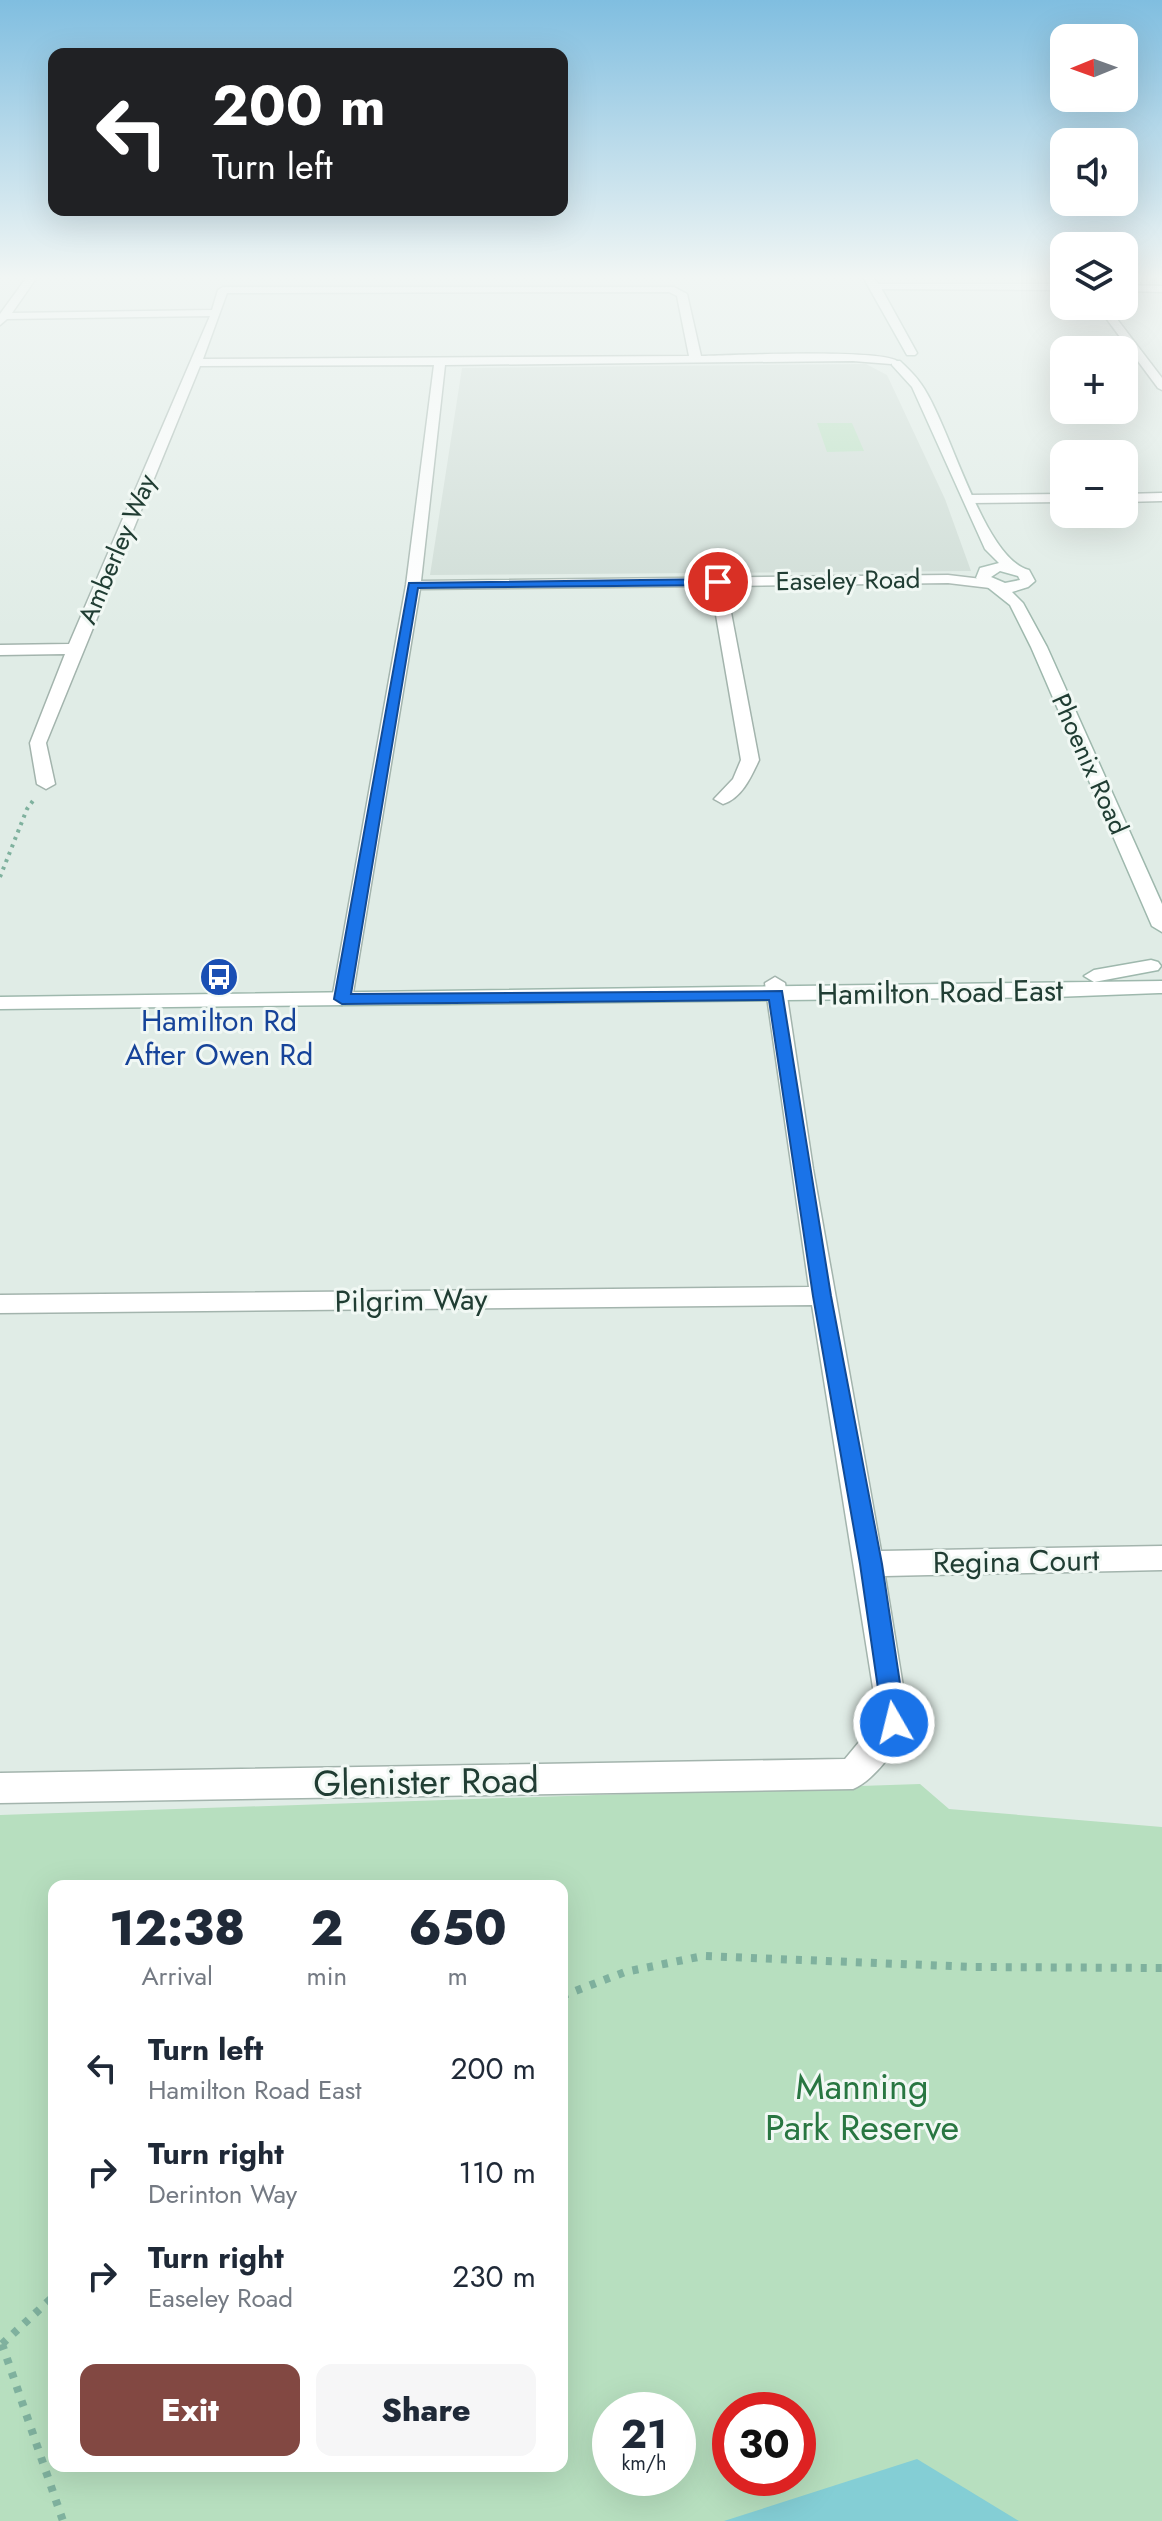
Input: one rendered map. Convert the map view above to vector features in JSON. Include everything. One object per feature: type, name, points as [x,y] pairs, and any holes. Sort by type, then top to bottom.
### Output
[{"type":"street","name":"Amberley Way","points":[[0,650],[75,649],[181,395]]},
{"type":"street","points":[[343,993],[413,585],[436,395]]},
{"type":"street","points":[[921,395],[992,549],[1027,577],[1016,603]]},
{"type":"street","points":[[1138,498],[1162,497]]},
{"type":"street","points":[[970,499],[1050,498]]},
{"type":"street","points":[[991,577],[992,549]]},
{"type":"street","points":[[991,577],[1014,569]]},
{"type":"street","points":[[991,577],[1024,584]]},
{"type":"street","name":"Easeley Road","points":[[413,585],[991,577]]},
{"type":"street","name":"Phoenix Road","points":[[991,577],[1016,603],[1162,928],[1158,961]]},
{"type":"street","points":[[718,582],[750,760],[741,781],[723,799]]},
{"type":"street","points":[[46,784],[38,743],[75,649]]},
{"type":"street","points":[[1158,961],[1151,976],[1160,988]]},
{"type":"street","name":"Hamilton Road East","points":[[776,989],[1026,981],[1110,975],[1158,961]]},
{"type":"street","name":"Hamilton Road East","points":[[0,991],[343,993],[1160,988]]},
{"type":"street","points":[[776,989],[822,1296],[871,1564]]},
{"type":"street","name":"Hamilton Road East","points":[[0,1003],[343,993]]},
{"type":"street","name":"Pilgrim Way","points":[[0,1304],[822,1296]]},
{"type":"street","name":"Regina Court","points":[[871,1564],[1162,1558]]},
{"type":"street","name":"Glenister Road","points":[[0,1788],[853,1774],[894,1723],[871,1564]]},
{"type":"path","points":[[0,877],[27,809],[46,784]]},
{"type":"path","points":[[568,1994],[625,1972],[703,1956],[975,1967],[1162,1968]]},
{"type":"path","points":[[48,2302],[1,2345],[63,2521]]},
{"type":"shaded area","points":[[458,395],[896,395],[945,499],[971,571],[430,575]]},
{"type":"green space","points":[[817,423],[852,423],[864,451],[827,452]]},
{"type":"green space","name":"Manning Park Reserve","points":[[920,1784],[949,1809],[1162,1827],[1162,2521],[0,2521],[0,1815]]},
{"type":"water","points":[[917,2459],[1019,2521],[724,2521],[802,2496],[816,2496],[816,2491]]},
{"type":"place","name":"Hamilton Rd After Owen Rd","points":[[219,977]]},
{"type":"route","points":[[718,582],[413,585],[342,999],[776,995],[822,1296],[871,1564],[894,1723]]}]
